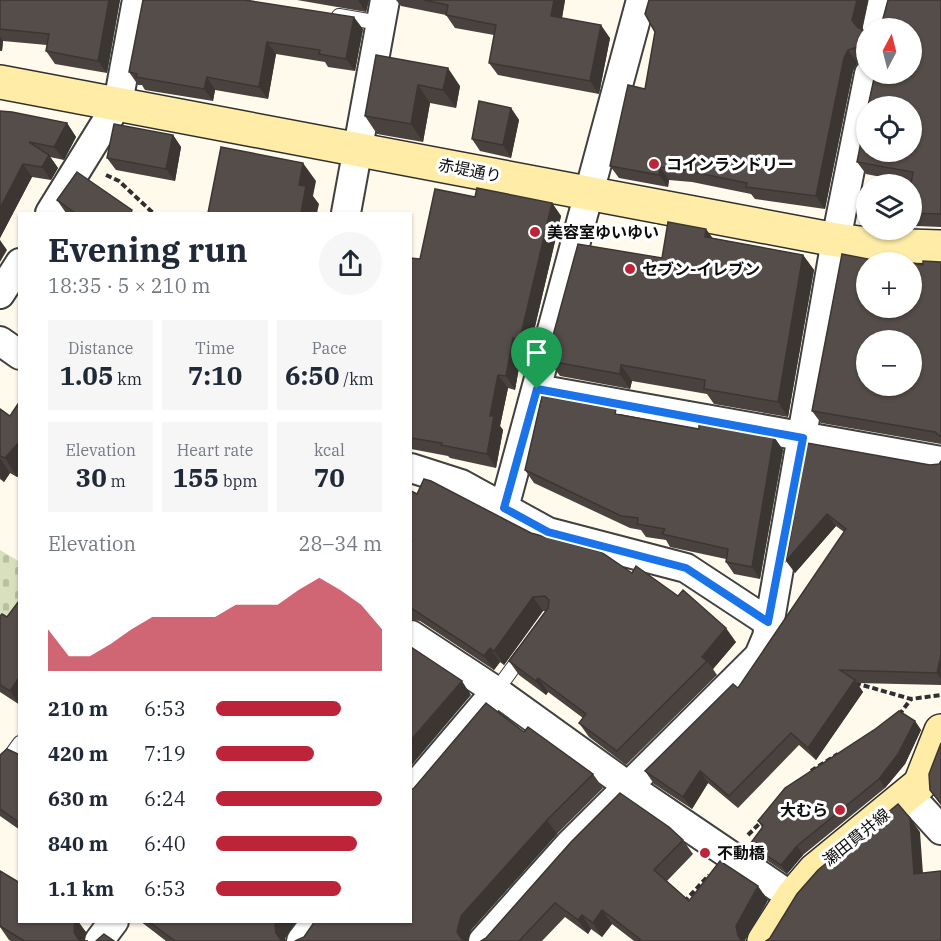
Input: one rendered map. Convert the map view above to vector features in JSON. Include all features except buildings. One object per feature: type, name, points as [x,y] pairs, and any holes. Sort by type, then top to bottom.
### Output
[{"type":"main road","name":"赤堤通り","points":[[0,82],[836,240],[876,245],[941,248]]},
{"type":"main road","name":"瀬田貫井線","points":[[764,941],[792,897],[814,870],[920,784],[941,731]]},
{"type":"street","points":[[51,212],[118,103],[137,0]]},
{"type":"street","points":[[504,508],[587,193],[641,0]]},
{"type":"street","points":[[880,18],[883,0]]},
{"type":"street","points":[[346,212],[383,11]]},
{"type":"street","points":[[483,941],[568,845],[759,656],[767,637],[836,240],[867,84]]},
{"type":"street","points":[[0,294],[18,266]]},
{"type":"street","points":[[0,341],[18,354]]},
{"type":"street","points":[[537,389],[941,461]]},
{"type":"street","points":[[412,468],[461,484],[548,532],[686,568],[768,622]]},
{"type":"street","points":[[412,636],[496,691],[628,786],[792,897]]},
{"type":"street","points":[[412,790],[496,691]]},
{"type":"street","points":[[909,795],[941,830]]},
{"type":"street","points":[[99,941],[112,923]]},
{"type":"street","points":[[301,941],[314,923]]},
{"type":"lane","points":[[323,13],[383,11]]},
{"type":"lane","points":[[496,691],[530,645]]},
{"type":"lane","points":[[8,761],[18,746]]},
{"type":"path","points":[[81,163],[119,181],[152,212]]},
{"type":"path","points":[[898,716],[911,699],[941,695]]},
{"type":"path","points":[[810,772],[818,764],[839,753]]},
{"type":"path","points":[[678,908],[770,813]]},
{"type":"green space","points":[[0,550],[18,561],[18,613],[0,640]]},
{"type":"place","name":"コインランドリー","points":[[654,164]]},
{"type":"place","name":"美容室ゆいゆい","points":[[535,232]]},
{"type":"place","name":"セブン-イレブン","points":[[630,269]]},
{"type":"place","name":"大むら","points":[[840,810]]},
{"type":"place","name":"不動橋","points":[[705,853]]},
{"type":"route","points":[[537,389],[803,438],[768,622],[686,568],[548,532],[504,508],[537,389]]}]
